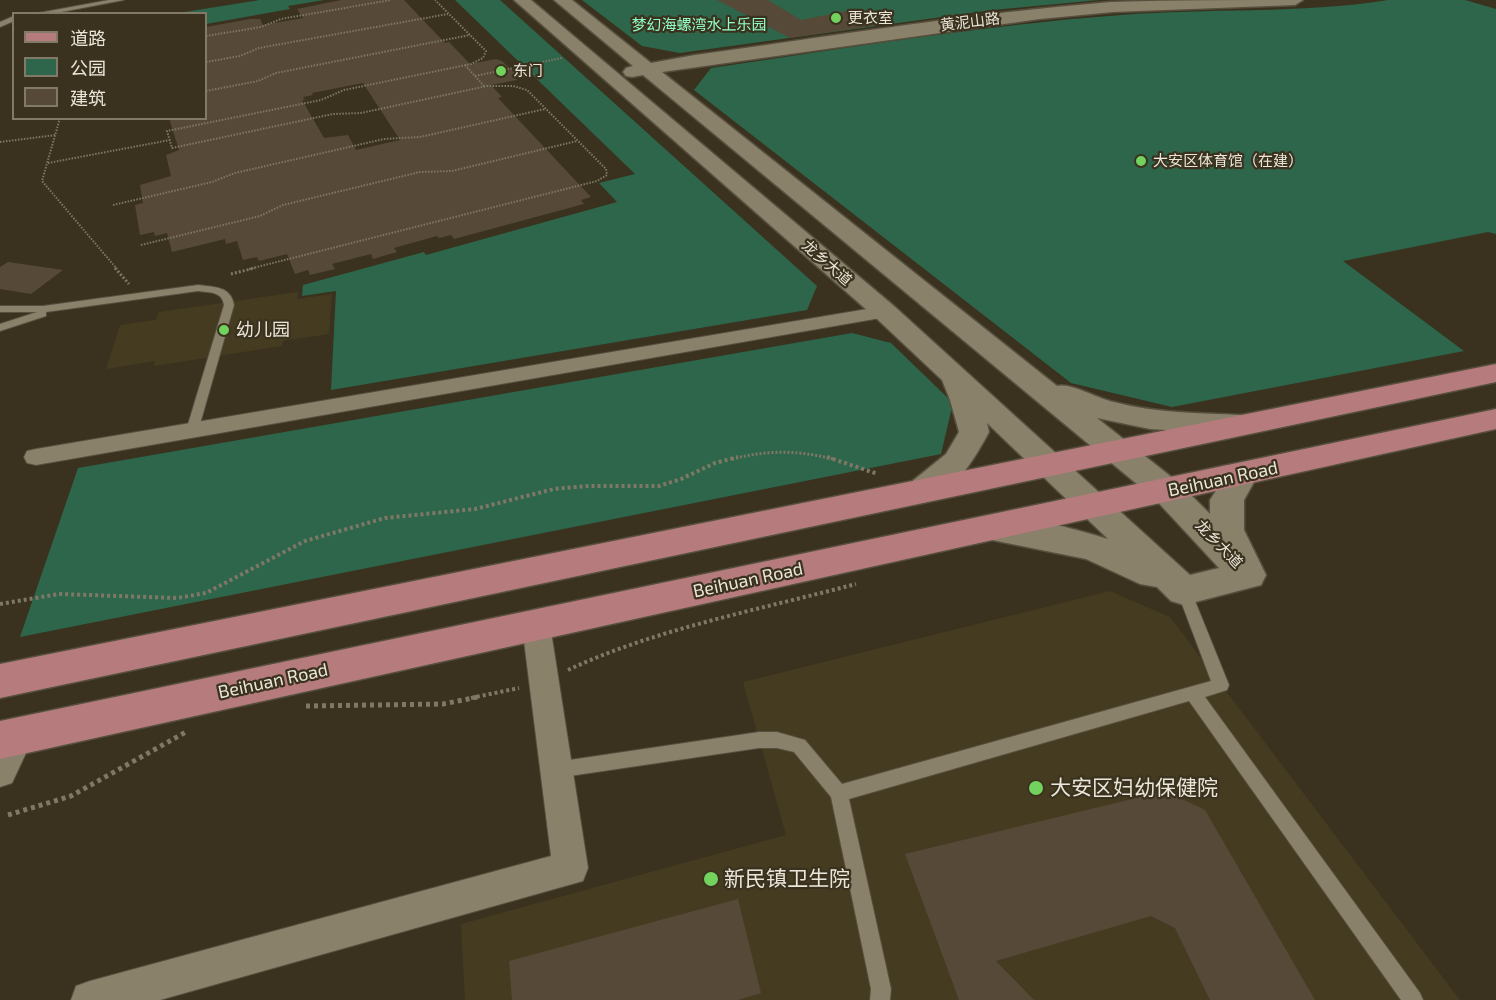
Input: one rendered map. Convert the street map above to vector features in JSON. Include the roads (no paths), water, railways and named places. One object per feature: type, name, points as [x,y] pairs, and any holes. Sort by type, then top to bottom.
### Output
[{"type":"main road","name":"龙乡大道","points":[[522,0],[885,312],[1184,591],[1248,575],[1167,491],[562,0]]},
{"type":"main road","name":"黄泥山路","points":[[610,77],[695,60],[1040,14],[1156,5],[1295,0]]},
{"type":"main road","points":[[921,491],[957,462],[974,432],[965,400],[948,370]]},
{"type":"main road","points":[[0,681],[1496,373]]},
{"type":"main road","points":[[1028,379],[1080,403],[1120,415],[1166,423],[1244,425]]},
{"type":"main road","name":"Beihuan Road","points":[[9,738],[1496,419]]},
{"type":"main road","points":[[1242,475],[1227,500],[1227,530],[1248,575]]},
{"type":"main road","points":[[989,528],[1060,537],[1124,557],[1184,591]]},
{"type":"street","points":[[36,457],[885,312]]},
{"type":"street","points":[[90,1000],[570,868],[536,625]]},
{"type":"street","points":[[0,772],[9,738]]},
{"type":"lane","points":[[48,12],[121,0]]},
{"type":"lane","points":[[0,309],[44,309],[198,288],[221,291],[228,298],[229,305],[192,431]]},
{"type":"lane","points":[[0,328],[41,314],[88,303]]},
{"type":"lane","points":[[839,793],[1221,685],[1184,591]]},
{"type":"lane","points":[[1193,693],[1413,1000]]},
{"type":"lane","points":[[556,770],[759,740],[777,740],[800,746],[839,793],[881,989],[880,1000]]},
{"type":"place","name":"更衣室","points":[[836,18]]},
{"type":"place","name":"东门","points":[[501,71]]},
{"type":"place","name":"大安区体育馆（在建）","points":[[1141,161]]},
{"type":"place","name":"幼儿园","points":[[224,330]]},
{"type":"place","name":"大安区妇幼保健院","points":[[1036,788]]},
{"type":"place","name":"新民镇卫生院","points":[[711,879]]},
{"type":"park label","name":"梦幻海螺湾水上乐园","points":[[699,25]]}]
